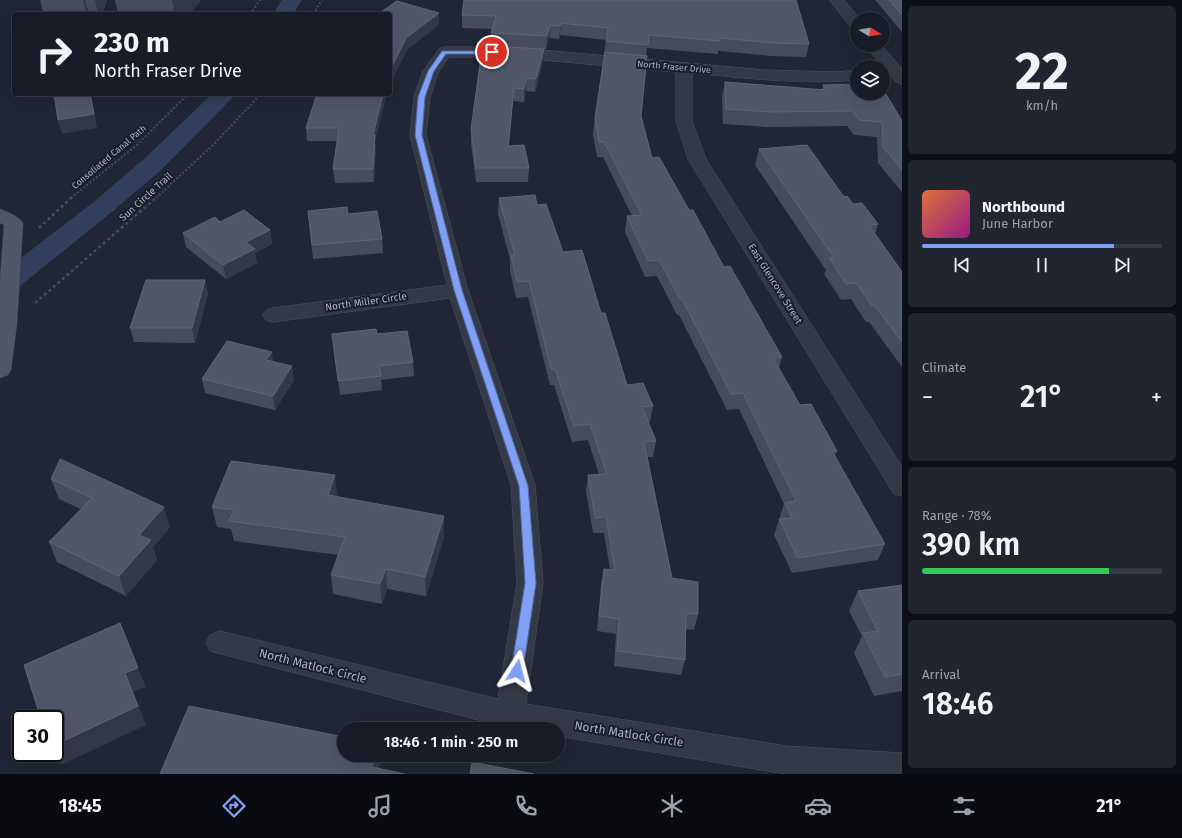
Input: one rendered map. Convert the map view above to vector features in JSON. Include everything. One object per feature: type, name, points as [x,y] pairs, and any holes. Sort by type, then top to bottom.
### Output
[{"type":"main road","points":[[0,215],[14,223],[8,312],[0,370]]},
{"type":"street","points":[[837,0],[850,16]]},
{"type":"street","name":"North Fraser Drive","points":[[458,290],[418,135],[422,97],[431,71],[444,52],[508,52],[766,75],[837,77],[850,76]]},
{"type":"street","points":[[878,52],[893,75]]},
{"type":"street","name":"East Glencove Street","points":[[684,68],[684,121],[697,158],[902,487]]},
{"type":"street","points":[[458,290],[524,486],[530,583],[510,715]]},
{"type":"street","name":"North Miller Circle","points":[[273,315],[458,290]]},
{"type":"street","name":"North Matlock Circle","points":[[220,643],[510,715],[786,760],[902,767]]},
{"type":"path","points":[[251,12],[260,0]]},
{"type":"path","points":[[314,12],[322,0]]},
{"type":"path","name":"Consoliated Canal Path","points":[[37,230],[75,195],[138,144],[186,96]]},
{"type":"path","name":"Sun Circle Trail","points":[[34,303],[86,261],[177,179],[217,142],[259,96]]},
{"type":"building","points":[[464,0],[796,0],[809,44],[774,43],[720,38],[720,41],[649,35],[648,45],[606,41],[608,28],[561,23],[560,26],[550,25],[547,36],[491,33],[496,16],[462,15]]},
{"type":"building","points":[[889,0],[902,0],[902,15]]},
{"type":"building","points":[[397,1],[439,13],[406,38],[392,67],[392,12],[381,12]]},
{"type":"building","points":[[487,46],[544,49],[536,79],[527,78],[524,89],[514,88],[508,146],[524,145],[529,168],[476,168],[471,129],[480,64]]},
{"type":"building","points":[[605,52],[647,56],[641,116],[652,158],[659,157],[689,210],[693,210],[724,267],[730,266],[782,357],[773,358],[800,405],[811,404],[837,451],[832,451],[885,544],[798,558],[779,519],[792,518],[785,503],[796,501],[743,393],[731,394],[682,299],[680,299],[659,260],[648,261],[627,216],[642,215],[604,142],[599,142],[595,118]]},
{"type":"building","points":[[725,82],[826,90],[823,85],[850,84],[850,100],[890,100],[902,121],[902,170],[883,147],[882,122],[859,120],[852,111],[770,112],[726,109]]},
{"type":"building","points":[[54,96],[90,96],[94,114],[58,120]]},
{"type":"building","points":[[316,96],[383,96],[373,135],[375,135],[373,169],[333,169],[339,128],[306,128]]},
{"type":"building","points":[[807,145],[844,197],[847,196],[853,204],[862,203],[878,224],[869,225],[902,272],[902,342],[875,306],[872,306],[856,283],[846,284],[829,258],[834,258],[759,149]]},
{"type":"building","points":[[535,195],[537,205],[546,204],[563,252],[582,250],[601,313],[605,313],[627,385],[643,383],[653,406],[642,407],[656,441],[644,442],[672,578],[698,582],[698,614],[686,613],[685,660],[617,651],[619,619],[599,616],[604,569],[615,570],[606,517],[595,518],[588,475],[607,474],[590,424],[574,426],[555,369],[551,369],[529,281],[517,282],[511,255],[515,255],[499,198]]},
{"type":"building","points":[[347,207],[348,214],[377,211],[382,239],[312,245],[308,211]]},
{"type":"building","points":[[244,210],[270,230],[246,242],[255,249],[223,265],[183,233],[215,217],[220,222]]},
{"type":"building","points":[[146,280],[205,280],[192,328],[130,328]]},
{"type":"building","points":[[376,329],[377,334],[407,331],[413,362],[379,366],[381,376],[338,381],[332,334]]},
{"type":"building","points":[[227,341],[272,352],[266,360],[292,366],[273,396],[202,379]]},
{"type":"building","points":[[60,459],[164,507],[139,535],[151,540],[119,576],[49,542],[92,498],[51,479]]},
{"type":"building","points":[[231,461],[335,475],[328,495],[444,516],[425,577],[386,569],[380,584],[331,575],[345,537],[229,521],[234,510],[212,507]]},
{"type":"building","points":[[902,585],[902,674],[885,677],[863,633],[878,631],[858,591]]},
{"type":"building","points":[[120,623],[138,668],[125,673],[138,706],[64,741],[64,710],[38,710],[24,665]]},
{"type":"building","points":[[189,706],[337,736],[337,762],[374,762],[372,767],[405,774],[160,774]]},
{"type":"building","points":[[472,762],[534,774],[470,774]]},
{"type":"waterway","points":[[284,12],[292,0]]},
{"type":"waterway","points":[[0,288],[104,206],[153,164],[223,96]]},
{"type":"route","points":[[492,52],[444,52],[431,71],[422,97],[418,135],[458,290],[524,486],[530,583],[517,671]]}]
